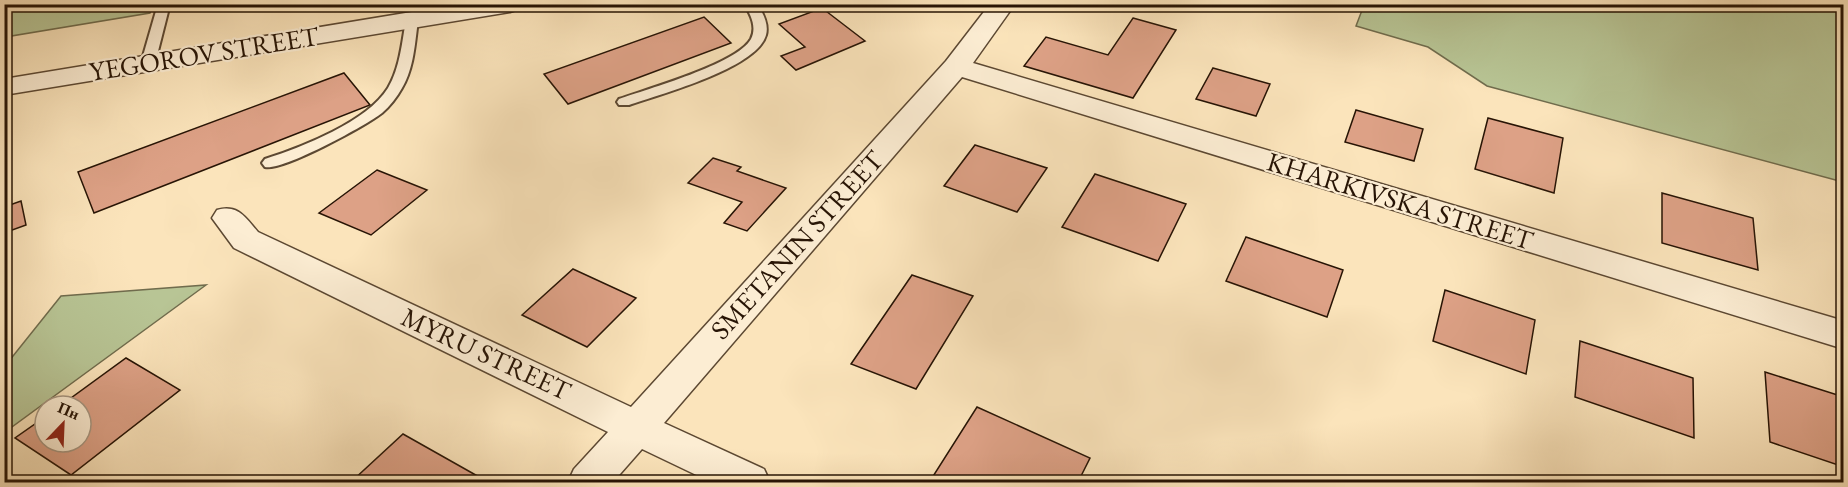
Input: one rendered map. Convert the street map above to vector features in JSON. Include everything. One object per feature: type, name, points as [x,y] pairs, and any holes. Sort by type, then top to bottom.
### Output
[{"type":"street","name":"YEGOROV STREET","points":[[4,87],[510,4]]},
{"type":"street","name":"SMETANIN STREET","points":[[588,483],[956,67],[1003,4]]},
{"type":"street","name":"KHARKIVSKA STREET","points":[[956,67],[1844,335]]},
{"type":"street","name":"MYRU STREET","points":[[228,218],[246,240],[637,426],[750,483]]},
{"type":"lane","points":[[148,63],[164,4]]},
{"type":"lane","points":[[624,102],[724,65],[752,46],[760,31],[759,16],[750,4]]},
{"type":"lane","points":[[270,163],[295,153],[374,113],[396,87],[412,20]]},
{"type":"green space","points":[[5,4],[153,5],[150,13],[5,37]]},
{"type":"green space","points":[[1364,5],[1843,5],[1843,182],[1487,86],[1428,47],[1356,26]]},
{"type":"green space","points":[[206,285],[57,394],[33,394],[33,412],[5,432],[5,366],[61,296]]},
{"type":"building","points":[[822,8],[865,41],[796,70],[781,56],[805,47],[779,24]]},
{"type":"building","points":[[704,17],[731,43],[568,104],[544,74]]},
{"type":"building","points":[[1133,18],[1176,30],[1133,98],[1024,66],[1046,37],[1108,55]]},
{"type":"building","points":[[1213,68],[1270,84],[1256,116],[1196,99]]},
{"type":"building","points":[[344,73],[370,105],[94,213],[78,172]]},
{"type":"building","points":[[1356,110],[1423,129],[1414,161],[1345,142]]},
{"type":"building","points":[[1488,118],[1563,138],[1554,193],[1475,169]]},
{"type":"building","points":[[975,145],[1047,168],[1017,212],[944,186]]},
{"type":"building","points":[[713,158],[741,167],[737,171],[786,188],[747,231],[724,223],[742,202],[688,183]]},
{"type":"building","points":[[377,170],[427,190],[371,235],[319,213]]},
{"type":"building","points":[[1095,174],[1186,204],[1158,261],[1062,227]]},
{"type":"building","points":[[1662,193],[1753,218],[1758,270],[1662,243]]},
{"type":"building","points":[[21,201],[26,225],[4,233],[4,207]]},
{"type":"building","points":[[1246,237],[1343,270],[1327,317],[1226,281]]},
{"type":"building","points":[[573,269],[636,298],[587,347],[522,315]]},
{"type":"building","points":[[912,275],[973,296],[916,389],[851,364]]},
{"type":"building","points":[[1445,290],[1535,320],[1526,374],[1433,341]]},
{"type":"building","points":[[1580,341],[1693,378],[1694,438],[1575,397]]},
{"type":"building","points":[[126,358],[180,390],[71,475],[39,454],[93,454],[93,394],[76,394]]},
{"type":"building","points":[[1765,372],[1844,397],[1844,467],[1770,442]]},
{"type":"building","points":[[977,407],[1090,458],[1078,482],[930,481]]},
{"type":"building","points":[[33,425],[33,450],[15,438]]},
{"type":"building","points":[[403,434],[481,478],[477,482],[351,482]]}]
